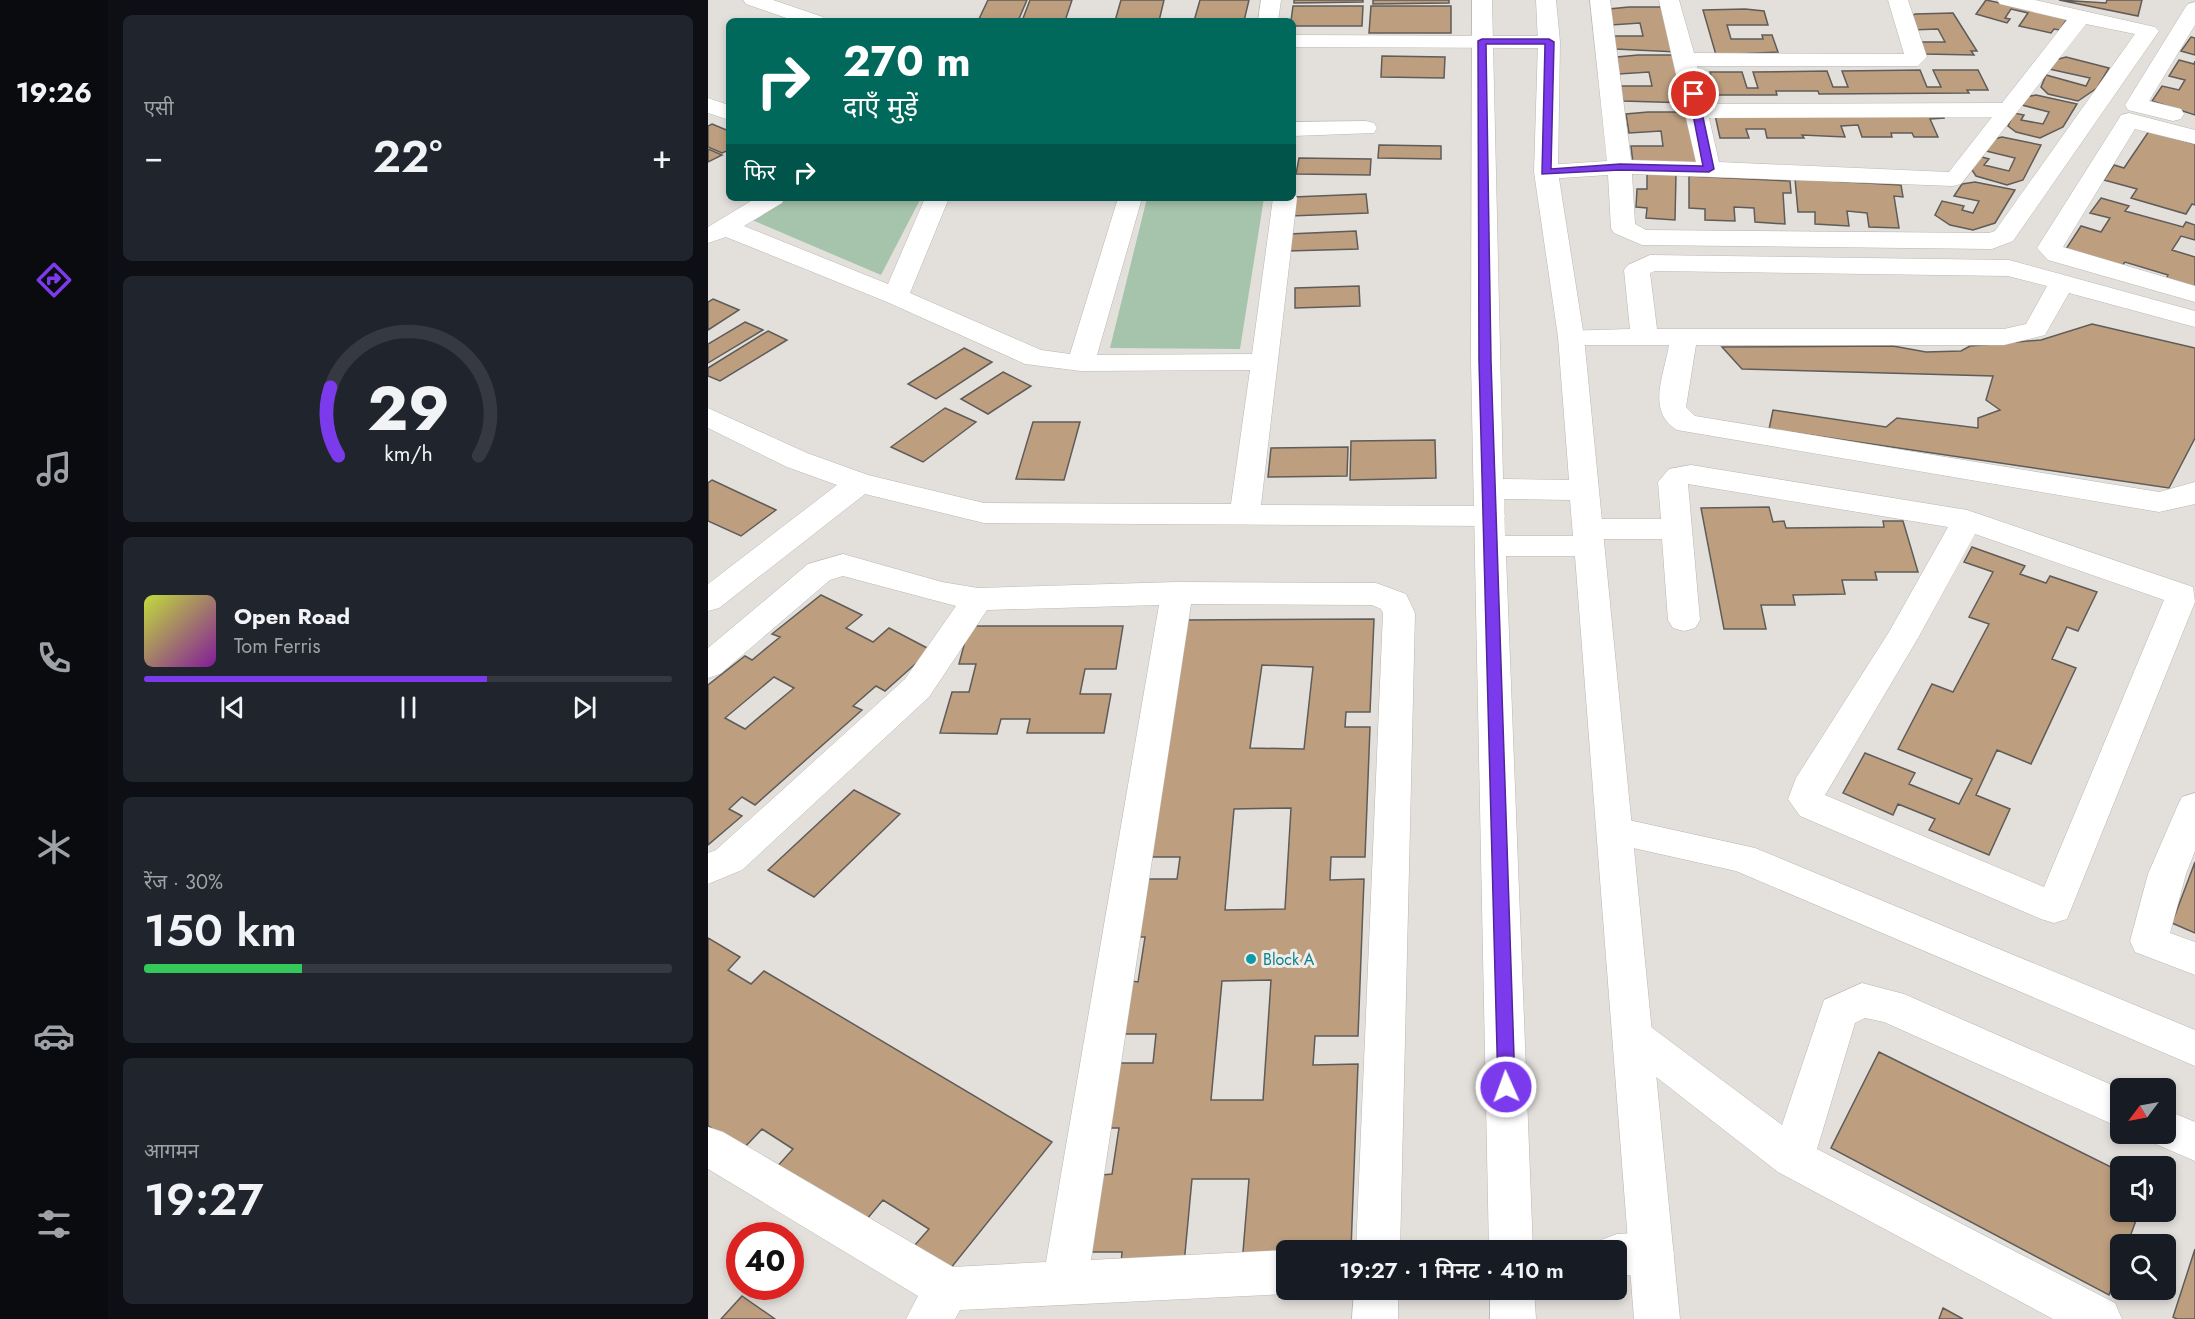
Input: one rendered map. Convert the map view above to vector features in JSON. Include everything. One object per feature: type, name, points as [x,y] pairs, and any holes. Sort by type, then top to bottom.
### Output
[{"type":"street","points":[[753,0],[807,18]]},
{"type":"street","points":[[1268,18],[1271,0]]},
{"type":"street","points":[[1482,0],[1485,361],[1511,1240]]},
{"type":"street","points":[[1546,0],[1549,42],[1546,172],[1571,336],[1633,1036],[1634,1254],[1657,1319]]},
{"type":"street","points":[[1600,0],[1620,167],[1623,228],[1642,237],[1998,240],[2148,31],[2007,0]]},
{"type":"street","points":[[1669,0],[1698,111],[1709,169]]},
{"type":"street","points":[[1685,59],[1910,61],[1916,57],[1898,0]]},
{"type":"street","points":[[2195,8],[2136,105],[2195,120]]},
{"type":"street","points":[[1546,172],[1620,167],[1709,169],[1946,181],[1958,177],[2081,15]]},
{"type":"street","points":[[1296,41],[1549,42]]},
{"type":"street","points":[[1698,111],[2008,110]]},
{"type":"street","points":[[2195,137],[2129,120],[2049,248],[2057,255],[2195,294]]},
{"type":"street","points":[[1296,132],[1366,128]]},
{"type":"street","points":[[716,232],[768,201]]},
{"type":"street","points":[[896,296],[936,201]]},
{"type":"street","points":[[1081,363],[1129,201]]},
{"type":"street","points":[[1245,516],[1285,201]]},
{"type":"street","points":[[716,232],[896,296],[1035,358],[1081,363],[1264,362]]},
{"type":"street","points":[[1644,337],[1637,270],[1650,263],[2008,268],[2195,319]]},
{"type":"street","points":[[1571,336],[2004,338],[2036,329],[2062,282]]},
{"type":"street","points":[[1684,337],[1672,407],[1676,417],[1687,424],[2159,502],[2180,499],[2195,492]]},
{"type":"street","points":[[708,417],[797,460],[860,483],[984,513],[1490,517],[1589,537],[1676,529]]},
{"type":"street","points":[[1684,620],[1672,482],[1679,477],[1691,474],[1966,520],[2182,595],[2054,908],[1813,806],[1806,799],[1809,788],[1902,638],[1966,520]]},
{"type":"street","points":[[708,600],[860,483]]},
{"type":"street","points":[[1490,517],[1585,490]]},
{"type":"street","points":[[708,666],[819,572],[843,565],[942,593],[978,599],[1177,593],[1376,594],[1395,602],[1400,614],[1378,1240]]},
{"type":"street","points":[[1065,1283],[1177,593]]},
{"type":"street","points":[[708,869],[729,860],[917,688],[978,599]]},
{"type":"street","points":[[2195,807],[2166,874],[2149,941],[2195,959]]},
{"type":"street","points":[[1615,831],[1742,858],[2195,1048]]},
{"type":"street","points":[[1793,1158],[1838,1012],[1862,1000],[1890,1006],[2110,1104]]},
{"type":"street","points":[[1633,1036],[1793,1158],[2099,1319]]},
{"type":"street","points":[[2176,1133],[2195,1142]]},
{"type":"street","points":[[708,1146],[938,1304],[1065,1283],[1276,1273]]},
{"type":"street","points":[[1375,1319],[1376,1300]]},
{"type":"street","points":[[1512,1300],[1513,1319]]},
{"type":"green space","points":[[782,201],[919,201],[881,275],[752,220]]},
{"type":"green space","points":[[1146,201],[1264,201],[1240,349],[1110,348]]},
{"type":"building","points":[[988,0],[1027,0],[1019,18],[979,18]]},
{"type":"building","points":[[1030,0],[1072,0],[1066,18],[1023,18]]},
{"type":"building","points":[[1121,0],[1164,0],[1160,18],[1116,18]]},
{"type":"building","points":[[1200,0],[1249,0],[1245,18],[1195,18]]},
{"type":"building","points":[[1294,0],[1363,0],[1363,2],[1294,3]]},
{"type":"building","points":[[1373,0],[1449,0],[1449,3],[1373,4]]},
{"type":"building","points":[[1986,0],[2067,19],[2060,30],[2054,29],[2051,33],[2019,26],[2028,13],[2011,9],[2005,18],[2010,19],[2007,23],[1976,14]]},
{"type":"building","points":[[2059,0],[2106,3],[2107,0],[2142,0],[2138,16]]},
{"type":"building","points":[[1293,6],[1363,6],[1362,26],[1296,26],[1296,18],[1291,18]]},
{"type":"building","points":[[1371,6],[1451,6],[1451,33],[1369,33]]},
{"type":"building","points":[[1669,7],[1677,52],[1615,49],[1613,36],[1643,36],[1640,23],[1611,25],[1609,9]]},
{"type":"building","points":[[1703,10],[1764,11],[1768,25],[1727,25],[1731,39],[1763,39],[1762,35],[1772,35],[1778,52],[1716,55]]},
{"type":"building","points":[[1953,13],[1977,51],[1971,51],[1974,55],[1924,54],[1918,42],[1945,42],[1938,29],[1911,30],[1906,20],[1915,14]]},
{"type":"building","points":[[2191,37],[2195,38],[2195,55],[2181,51]]},
{"type":"building","points":[[1679,55],[1689,103],[1623,101],[1620,86],[1652,86],[1649,72],[1619,74],[1617,57]]},
{"type":"building","points":[[1382,56],[1445,57],[1444,78],[1381,77]]},
{"type":"building","points":[[2066,57],[2109,68],[2097,88],[2078,101],[2048,94],[2041,87],[2046,75],[2086,86],[2090,78],[2049,69],[2055,60]]},
{"type":"building","points":[[2179,60],[2194,64],[2195,61],[2195,115],[2152,101],[2162,86],[2179,90],[2185,80],[2169,76]]},
{"type":"building","points":[[1920,70],[1927,87],[1941,87],[1933,70],[1978,70],[1988,90],[1967,90],[1969,93],[1819,94],[1818,91],[1776,91],[1777,95],[1716,95],[1710,72],[1742,72],[1747,88],[1758,88],[1753,72],[1827,71],[1833,87],[1848,87],[1842,71]]},
{"type":"building","points":[[2036,95],[2077,104],[2063,127],[2040,138],[2016,132],[2008,126],[2014,113],[2024,115],[2021,120],[2043,124],[2049,112],[2018,104],[2025,97]]},
{"type":"building","points":[[1692,112],[1702,166],[1633,163],[1631,146],[1663,146],[1661,131],[1629,133],[1626,114]]},
{"type":"building","points":[[1942,114],[1944,118],[1930,119],[1938,137],[1914,137],[1912,133],[1891,133],[1892,137],[1862,137],[1858,125],[1841,126],[1845,137],[1802,135],[1804,138],[1767,138],[1765,129],[1746,129],[1749,138],[1720,138],[1715,115]]},
{"type":"building","points":[[712,124],[726,130],[726,151],[722,153],[708,147],[708,126]]},
{"type":"building","points":[[2149,131],[2195,144],[2195,205],[2192,204],[2186,214],[2131,198],[2137,189],[2104,180],[2114,165],[2124,168]]},
{"type":"building","points":[[2002,137],[2041,145],[2023,180],[2007,185],[1976,176],[1972,170],[1978,156],[1989,159],[1984,165],[2009,171],[2015,158],[1982,150],[1990,140]]},
{"type":"building","points":[[1379,145],[1441,146],[1441,159],[1378,158]]},
{"type":"building","points":[[708,149],[722,155],[708,162]]},
{"type":"building","points":[[1299,158],[1371,159],[1370,175],[1296,174]]},
{"type":"building","points":[[1647,173],[1676,174],[1675,220],[1646,218],[1647,208],[1636,207],[1637,189],[1647,189]]},
{"type":"building","points":[[1689,176],[1790,181],[1791,193],[1783,193],[1785,224],[1755,222],[1754,208],[1734,207],[1735,221],[1705,220],[1705,209],[1689,208]]},
{"type":"building","points":[[1795,179],[1901,185],[1903,197],[1894,196],[1899,228],[1869,227],[1867,213],[1847,211],[1849,226],[1815,224],[1815,212],[1798,212]]},
{"type":"building","points":[[1975,182],[2015,190],[1995,223],[1973,230],[1950,225],[1935,215],[1942,201],[1964,206],[1962,210],[1973,213],[1979,201],[1954,196],[1962,184]]},
{"type":"building","points":[[1366,194],[1368,213],[1290,216],[1290,201],[1296,201],[1296,197]]},
{"type":"building","points":[[2101,198],[2129,206],[2125,211],[2183,227],[2186,222],[2195,225],[2195,240],[2181,236],[2172,250],[2195,257],[2195,287],[2166,279],[2168,275],[2125,262],[2122,266],[2066,249],[2081,226],[2101,232],[2110,218],[2090,213]]},
{"type":"building","points":[[1356,231],[1358,249],[1288,251],[1288,234]]},
{"type":"building","points":[[1359,286],[1360,306],[1295,308],[1295,288]]},
{"type":"building","points":[[713,299],[739,310],[708,330],[708,302]]},
{"type":"building","points":[[745,322],[763,330],[708,363],[708,344]]},
{"type":"building","points":[[2092,324],[2195,348],[2195,438],[2169,488],[1769,429],[1773,410],[1886,427],[1897,418],[1978,428],[1978,418],[2000,410],[1986,400],[1993,376],[1742,369],[1722,347],[1893,346],[1926,352],[1961,351],[1970,346],[2041,340]]},
{"type":"building","points":[[768,331],[787,340],[720,381],[708,376],[708,368]]},
{"type":"building","points":[[964,348],[992,362],[936,399],[908,384]]},
{"type":"building","points":[[1003,372],[1031,386],[988,414],[961,399]]},
{"type":"building","points":[[945,408],[976,422],[923,462],[891,447]]},
{"type":"building","points":[[1033,422],[1080,422],[1064,480],[1016,479]]},
{"type":"building","points":[[1435,440],[1436,478],[1350,480],[1351,441]]},
{"type":"building","points":[[1348,447],[1347,476],[1268,477],[1271,448]]},
{"type":"building","points":[[712,480],[776,510],[741,536],[708,521],[708,483]]},
{"type":"building","points":[[1769,507],[1773,522],[1784,521],[1786,528],[1884,527],[1883,521],[1903,521],[1918,572],[1875,572],[1877,580],[1842,580],[1845,594],[1793,595],[1795,605],[1761,605],[1766,629],[1724,629],[1701,508]]},
{"type":"building","points":[[1972,547],[2025,566],[2020,574],[2046,583],[2050,576],[2097,592],[2078,631],[2067,627],[2052,659],[2076,668],[2031,764],[1997,750],[1976,795],[2010,809],[1989,855],[1929,830],[1935,819],[1898,804],[1893,815],[1843,793],[1865,753],[1915,773],[1909,784],[1959,804],[1972,779],[1898,749],[1932,684],[1953,692],[1989,624],[1969,617],[1993,572],[1964,562]]},
{"type":"building","points":[[821,595],[862,615],[846,628],[873,642],[889,628],[931,650],[885,691],[876,686],[853,706],[862,710],[755,805],[742,797],[729,809],[742,816],[708,845],[708,685],[745,656],[752,660],[780,637],[772,634]],"holes":[[[774,677],[794,688],[745,729],[725,718]]]},
{"type":"building","name":"Block A","points":[[1374,619],[1370,712],[1346,712],[1345,727],[1370,727],[1365,857],[1331,857],[1330,880],[1364,879],[1358,1036],[1315,1036],[1313,1065],[1358,1064],[1351,1240],[1276,1240],[1276,1264],[1242,1264],[1249,1179],[1192,1179],[1184,1264],[1121,1264],[1122,1252],[1090,1252],[1102,1175],[1112,1174],[1119,1128],[1109,1128],[1119,1063],[1153,1063],[1156,1034],[1124,1034],[1132,981],[1138,982],[1145,937],[1138,937],[1147,879],[1177,879],[1180,857],[1150,857],[1185,620]],"holes":[[[1262,665],[1313,667],[1304,749],[1250,748]],[[1291,808],[1285,909],[1225,910],[1234,809]],[[1271,980],[1263,1100],[1211,1100],[1222,981]]]},
{"type":"building","points":[[969,626],[1123,626],[1116,669],[1085,669],[1080,694],[1111,694],[1104,733],[1027,733],[1030,719],[1001,719],[997,734],[940,733],[952,692],[969,692],[976,664],[959,664]]},
{"type":"building","points":[[854,790],[900,814],[814,897],[768,870]]},
{"type":"building","points":[[2195,862],[2195,933],[2172,923]]},
{"type":"building","points":[[708,938],[740,957],[728,970],[751,984],[764,971],[1052,1142],[942,1279],[906,1255],[929,1229],[883,1200],[861,1226],[774,1170],[793,1149],[762,1129],[743,1149],[708,1126]]},
{"type":"building","points":[[1879,1052],[2110,1167],[2110,1222],[2135,1222],[2131,1234],[2110,1234],[2109,1295],[1831,1148]]},
{"type":"building","points":[[2195,1249],[2195,1319],[2177,1319],[2173,1317]]},
{"type":"building","points":[[738,1300],[748,1300],[775,1319],[721,1319]]},
{"type":"building","points":[[1943,1308],[1963,1319],[1939,1319]]},
{"type":"place","name":"Block A","points":[[1251,959]]},
{"type":"route","points":[[1506,1087],[1485,361],[1482,41],[1549,42],[1546,172],[1620,167],[1709,169],[1694,94]]}]
